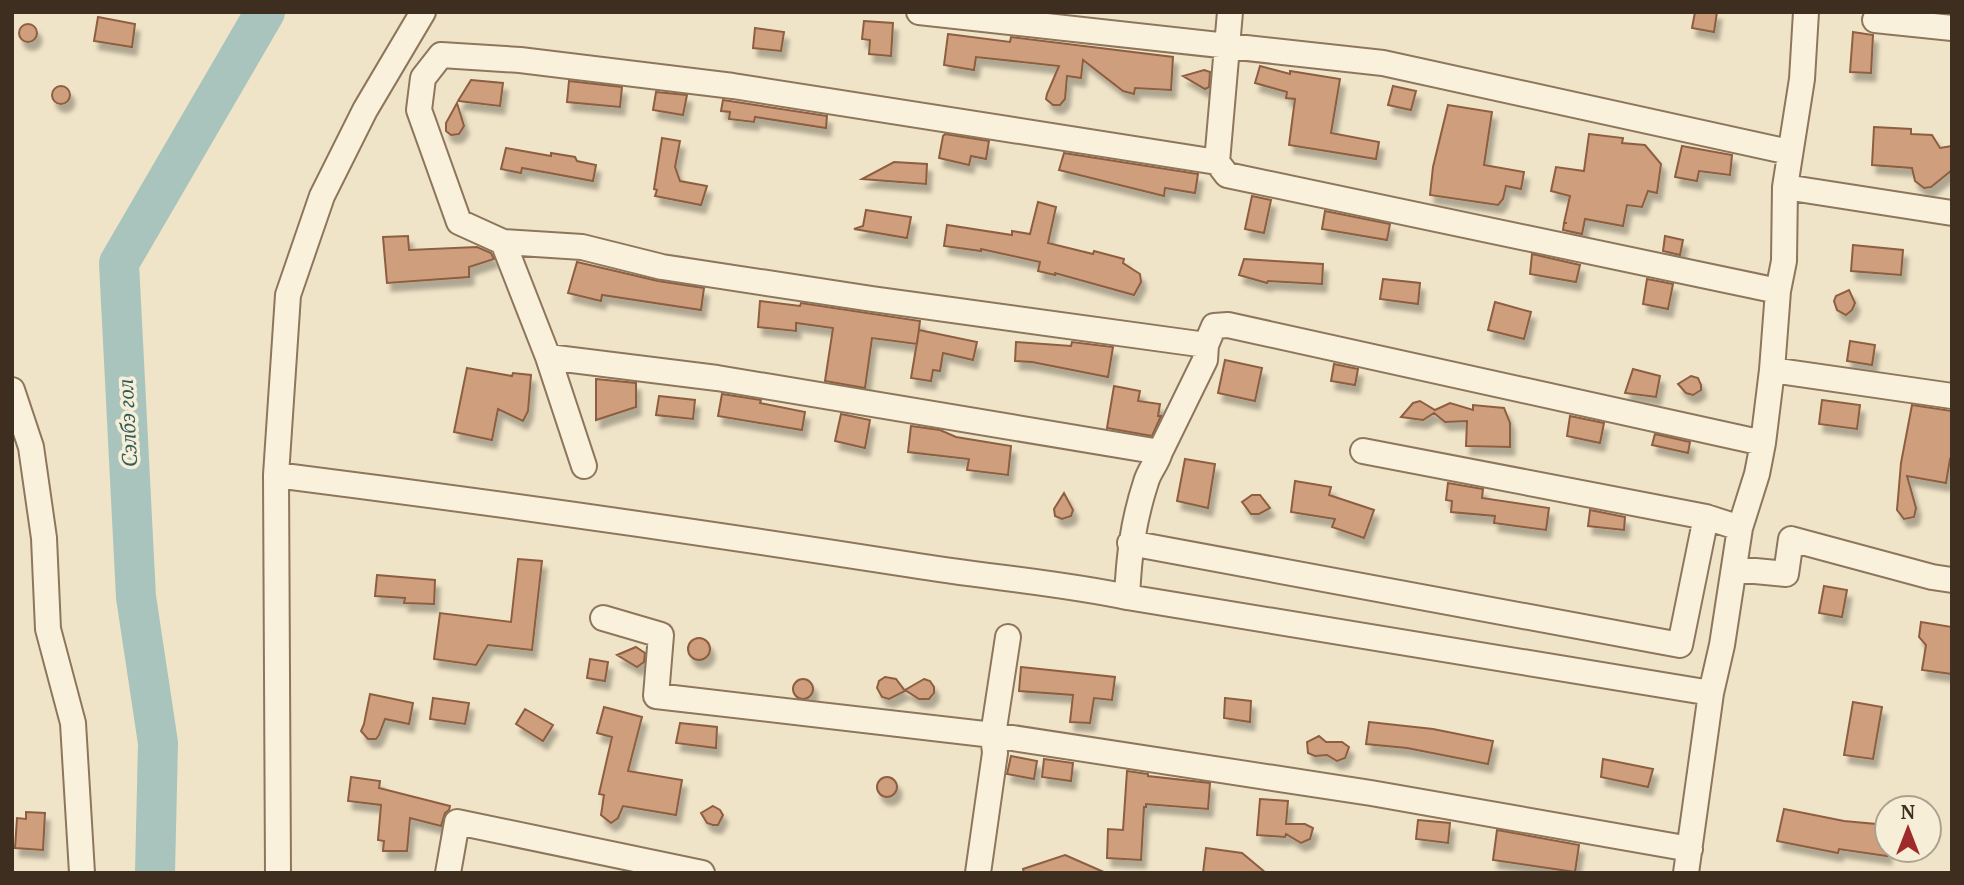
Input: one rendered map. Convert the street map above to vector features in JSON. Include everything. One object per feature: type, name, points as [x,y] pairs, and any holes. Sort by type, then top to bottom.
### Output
[{"type":"street","points":[[278,873],[276,475],[288,295],[322,195],[365,110],[423,12]]},
{"type":"street","points":[[919,12],[1383,63],[1789,152]]},
{"type":"street","points":[[1230,12],[1217,162],[1227,175],[1778,291]]},
{"type":"street","points":[[603,618],[662,635],[656,696],[993,735],[1371,793],[1688,861],[1711,693],[1722,645],[1740,528],[1758,474],[1763,443],[1778,291],[1784,261],[1785,187],[1802,79],[1806,12]]},
{"type":"street","points":[[1875,20],[1952,28]]},
{"type":"street","points":[[1206,345],[676,269],[582,247],[503,242],[459,222],[419,110],[423,78],[441,55],[520,60],[733,86],[1217,162]]},
{"type":"street","points":[[1785,187],[1952,213]]},
{"type":"street","points":[[503,242],[548,357],[584,466]]},
{"type":"street","points":[[1127,597],[1130,543],[1147,478],[1205,360],[1206,345],[1214,327],[1228,325],[1763,443]]},
{"type":"street","points":[[548,357],[717,378],[1160,452]]},
{"type":"street","points":[[1772,370],[1952,396]]},
{"type":"street","points":[[12,390],[32,447],[44,538],[47,629],[73,723],[82,873]]},
{"type":"street","points":[[1363,451],[1706,517],[1740,528]]},
{"type":"street","points":[[276,475],[656,525],[948,571],[1071,585],[1127,597],[1711,693]]},
{"type":"street","points":[[1130,543],[1680,645],[1706,517]]},
{"type":"street","points":[[1734,569],[1786,574],[1791,539],[1952,580]]},
{"type":"street","points":[[978,873],[995,753],[993,735],[1008,637]]},
{"type":"street","points":[[448,873],[457,822],[702,873]]},
{"type":"building","points":[[1695,12],[1717,12],[1714,32],[1692,28]]},
{"type":"building","points":[[98,17],[135,24],[132,47],[94,41]]},
{"type":"building","points":[[864,21],[893,23],[891,56],[869,54],[870,40],[862,39]]},
{"type":"building","points":[[28,24],[34,27],[37,33],[34,39],[28,42],[22,39],[19,33],[22,27]]},
{"type":"building","points":[[755,28],[784,32],[781,51],[753,48]]},
{"type":"building","points":[[1853,32],[1873,35],[1871,73],[1850,72]]},
{"type":"building","points":[[948,34],[1010,42],[1011,37],[1173,57],[1171,90],[1135,88],[1134,94],[1123,91],[1083,60],[1081,78],[1067,76],[1065,99],[1060,105],[1053,105],[1046,99],[1059,66],[976,57],[974,70],[944,65]]},
{"type":"building","points":[[1260,66],[1290,74],[1290,71],[1340,79],[1331,133],[1379,142],[1376,159],[1289,145],[1295,99],[1286,98],[1287,92],[1255,83]]},
{"type":"building","points":[[1204,70],[1210,72],[1209,87],[1205,89],[1183,76]]},
{"type":"building","points":[[471,80],[503,83],[500,106],[458,101]]},
{"type":"building","points":[[569,81],[622,87],[620,107],[567,102]]},
{"type":"building","points":[[61,86],[67,89],[70,95],[67,101],[61,104],[55,101],[52,95],[55,89]]},
{"type":"building","points":[[1393,86],[1416,91],[1411,110],[1388,105]]},
{"type":"building","points":[[656,92],[687,95],[683,115],[653,110]]},
{"type":"building","points":[[723,100],[827,116],[826,128],[755,117],[754,122],[729,119],[730,112],[721,111]]},
{"type":"building","points":[[457,103],[464,126],[459,134],[451,135],[446,131],[446,123]]},
{"type":"building","points":[[1448,105],[1492,112],[1484,165],[1524,172],[1521,189],[1506,186],[1503,199],[1498,205],[1430,195],[1433,167]]},
{"type":"building","points":[[1874,127],[1911,129],[1911,134],[1932,135],[1940,148],[1952,146],[1952,170],[1931,187],[1924,188],[1915,181],[1912,168],[1872,165]]},
{"type":"building","points":[[945,134],[989,141],[986,159],[971,156],[969,165],[939,158]]},
{"type":"building","points":[[1589,134],[1623,138],[1622,143],[1645,145],[1661,164],[1657,193],[1648,191],[1642,207],[1627,205],[1623,226],[1585,219],[1582,234],[1563,230],[1570,196],[1551,191],[1556,167],[1584,171]]},
{"type":"building","points":[[662,138],[680,141],[675,167],[680,181],[707,186],[701,205],[655,196]]},
{"type":"building","points":[[1682,146],[1732,155],[1730,175],[1699,171],[1697,181],[1675,177]]},
{"type":"building","points":[[506,148],[551,156],[551,153],[575,157],[577,161],[596,165],[593,181],[522,168],[521,173],[501,169]]},
{"type":"building","points":[[1064,153],[1198,174],[1195,193],[1165,188],[1164,196],[1059,170]]},
{"type":"building","points":[[894,162],[927,164],[926,184],[862,179]]},
{"type":"building","points":[[1252,196],[1271,200],[1264,233],[1245,229]]},
{"type":"building","points":[[1038,202],[1056,207],[1048,243],[1124,259],[1123,263],[1140,274],[1141,282],[1134,295],[1055,273],[1038,271],[1040,262],[981,249],[944,246],[947,225],[1012,235],[1012,231],[1030,234]]},
{"type":"building","points":[[866,210],[911,217],[907,238],[854,229],[863,226]]},
{"type":"building","points":[[1325,211],[1390,224],[1387,240],[1322,229]]},
{"type":"building","points":[[408,236],[409,250],[477,247],[491,253],[494,259],[469,267],[469,277],[387,283],[383,237]]},
{"type":"building","points":[[1665,236],[1683,240],[1680,255],[1663,251]]},
{"type":"building","points":[[1853,245],[1903,250],[1901,275],[1851,271]]},
{"type":"building","points":[[1532,254],[1580,265],[1576,282],[1530,274]]},
{"type":"building","points":[[1244,259],[1323,264],[1322,284],[1267,283],[1239,275]]},
{"type":"building","points":[[577,262],[658,281],[704,288],[701,310],[602,295],[601,301],[568,293]]},
{"type":"building","points":[[1383,279],[1420,283],[1418,304],[1380,299]]},
{"type":"building","points":[[1647,279],[1673,284],[1668,309],[1643,304]]},
{"type":"building","points":[[1849,290],[1855,303],[1846,315],[1837,310],[1834,301],[1836,296]]},
{"type":"building","points":[[760,301],[800,306],[801,303],[920,321],[917,344],[872,338],[865,388],[825,381],[833,328],[796,323],[796,331],[758,327]]},
{"type":"building","points":[[1495,302],[1531,312],[1524,339],[1488,330]]},
{"type":"building","points":[[919,330],[977,342],[973,360],[943,353],[940,371],[933,370],[931,381],[911,378]]},
{"type":"building","points":[[1850,341],[1875,345],[1872,365],[1847,361]]},
{"type":"building","points":[[1016,342],[1071,346],[1072,342],[1113,347],[1108,377],[1015,361]]},
{"type":"building","points":[[1225,360],[1262,368],[1255,401],[1218,393]]},
{"type":"building","points":[[1334,364],[1358,369],[1355,385],[1331,381]]},
{"type":"building","points":[[467,368],[512,376],[513,373],[531,375],[528,411],[523,421],[498,409],[492,440],[454,432]]},
{"type":"building","points":[[1633,369],[1660,376],[1656,397],[1625,393]]},
{"type":"building","points":[[1691,376],[1698,378],[1701,385],[1701,390],[1693,395],[1686,393],[1678,384]]},
{"type":"building","points":[[596,379],[636,383],[636,407],[596,420]]},
{"type":"building","points":[[1114,386],[1140,391],[1138,401],[1160,404],[1158,416],[1161,416],[1152,436],[1107,428]]},
{"type":"building","points":[[722,394],[761,400],[760,403],[805,412],[802,430],[718,416]]},
{"type":"building","points":[[659,396],[695,400],[693,419],[656,415]]},
{"type":"building","points":[[1822,400],[1860,405],[1857,429],[1819,424]]},
{"type":"building","points":[[1420,401],[1435,410],[1450,403],[1473,410],[1473,405],[1504,408],[1510,423],[1510,447],[1466,446],[1467,421],[1445,422],[1434,413],[1423,420],[1401,417],[1413,403]]},
{"type":"building","points":[[1912,405],[1952,411],[1952,460],[1950,459],[1946,483],[1907,476],[1916,508],[1914,517],[1904,519],[1897,510],[1901,463]]},
{"type":"building","points":[[841,414],[870,420],[865,448],[835,441]]},
{"type":"building","points":[[1570,416],[1604,423],[1600,443],[1567,436]]},
{"type":"building","points":[[911,426],[1011,446],[1008,475],[967,470],[969,459],[908,452]]},
{"type":"building","points":[[1655,434],[1690,442],[1688,453],[1652,445]]},
{"type":"building","points":[[1185,459],[1215,464],[1208,508],[1177,501]]},
{"type":"building","points":[[1295,481],[1331,487],[1329,495],[1374,510],[1364,538],[1332,527],[1335,519],[1291,512]]},
{"type":"building","points":[[1448,483],[1483,489],[1482,498],[1549,508],[1546,530],[1494,523],[1495,516],[1451,512],[1452,501],[1446,500]]},
{"type":"building","points":[[1064,493],[1073,510],[1071,516],[1062,519],[1055,516],[1054,509]]},
{"type":"building","points":[[1252,495],[1260,495],[1270,508],[1259,514],[1251,514],[1242,502]]},
{"type":"building","points":[[1590,510],[1625,517],[1624,530],[1588,526]]},
{"type":"building","points":[[518,559],[542,561],[532,650],[488,645],[476,665],[434,659],[440,613],[511,622]]},
{"type":"building","points":[[377,575],[435,580],[434,604],[404,603],[405,598],[375,596]]},
{"type":"building","points":[[1824,586],[1847,590],[1842,617],[1819,613]]},
{"type":"building","points":[[1921,622],[1952,627],[1952,674],[1922,670],[1926,645],[1919,637]]},
{"type":"building","points":[[699,638],[707,641],[710,649],[707,657],[699,660],[691,657],[688,649],[691,641]]},
{"type":"building","points":[[636,647],[645,653],[644,662],[637,667],[617,655]]},
{"type":"building","points":[[590,659],[608,662],[605,681],[587,678]]},
{"type":"building","points":[[1021,667],[1115,677],[1112,700],[1094,698],[1090,723],[1070,722],[1073,695],[1019,691]]},
{"type":"building","points":[[885,677],[896,679],[905,691],[889,699],[882,697],[877,688],[879,681]]},
{"type":"building","points":[[799,679],[807,679],[813,689],[807,699],[799,699],[793,693],[793,685]]},
{"type":"building","points":[[924,679],[930,681],[934,687],[934,693],[929,699],[919,699],[905,690]]},
{"type":"building","points":[[370,694],[413,703],[409,724],[385,719],[376,739],[368,739],[361,731]]},
{"type":"building","points":[[433,698],[469,703],[465,724],[430,719]]},
{"type":"building","points":[[1225,698],[1251,701],[1250,722],[1224,718]]},
{"type":"building","points":[[1853,702],[1882,707],[1873,759],[1844,755]]},
{"type":"building","points":[[604,707],[642,717],[628,771],[682,780],[676,815],[623,806],[618,818],[611,823],[601,815],[604,795],[599,794],[612,737],[597,733]]},
{"type":"building","points":[[525,709],[553,725],[543,741],[516,724]]},
{"type":"building","points":[[1369,722],[1433,729],[1493,741],[1488,764],[1407,748],[1366,744]]},
{"type":"building","points":[[680,723],[717,727],[716,748],[676,743]]},
{"type":"building","points":[[1319,736],[1326,742],[1342,742],[1349,747],[1345,758],[1337,761],[1327,755],[1315,756],[1308,753],[1307,742]]},
{"type":"building","points":[[1011,756],[1037,761],[1034,779],[1007,774]]},
{"type":"building","points":[[1044,759],[1073,763],[1071,781],[1042,777]]},
{"type":"building","points":[[1603,759],[1653,769],[1648,787],[1601,777]]},
{"type":"building","points":[[1127,771],[1210,783],[1208,809],[1146,804],[1141,860],[1107,858],[1108,829],[1123,830]]},
{"type":"building","points":[[351,777],[380,781],[379,788],[450,806],[449,810],[445,813],[441,826],[410,818],[407,851],[383,851],[384,841],[378,840],[381,805],[348,801]]},
{"type":"building","points":[[883,777],[891,777],[897,787],[891,797],[883,797],[877,791],[877,783]]},
{"type":"building","points":[[1260,799],[1288,801],[1286,824],[1305,824],[1313,828],[1310,839],[1301,843],[1286,834],[1285,837],[1257,835]]},
{"type":"building","points":[[713,806],[723,815],[718,825],[707,823],[701,813]]},
{"type":"building","points":[[1784,809],[1873,824],[1873,854],[1839,849],[1838,853],[1777,841]]},
{"type":"building","points":[[26,812],[45,813],[43,850],[15,848],[17,818],[26,819]]},
{"type":"building","points":[[1418,820],[1450,823],[1448,843],[1416,839]]},
{"type":"building","points":[[1497,830],[1579,845],[1575,872],[1493,860]]},
{"type":"building","points":[[1206,848],[1242,853],[1266,873],[1203,873]]},
{"type":"building","points":[[1065,855],[1106,873],[1024,873],[1023,869]]},
{"type":"waterway","name":"Сэлбэ гол","points":[[155,873],[158,743],[136,597],[119,263],[265,12]]}]
